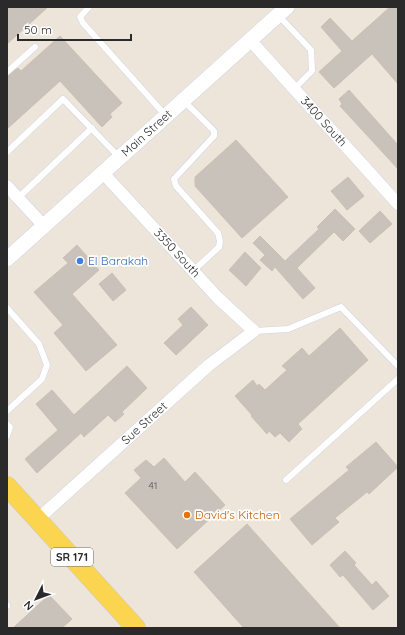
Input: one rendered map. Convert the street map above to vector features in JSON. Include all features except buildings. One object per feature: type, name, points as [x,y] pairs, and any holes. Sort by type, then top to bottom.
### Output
[{"type":"main road","name":"SR 171","points":[[7,486],[136,628]]},
{"type":"street","name":"Main Street","points":[[7,260],[282,11]]},
{"type":"street","name":"3400 South","points":[[250,40],[295,88],[398,204]]},
{"type":"street","name":"3350 South","points":[[102,173],[218,298],[254,330]]},
{"type":"street","points":[[7,186],[44,226]]},
{"type":"street","name":"Sue Street","points":[[38,519],[209,365],[254,330]]},
{"type":"lane","points":[[90,7],[80,17],[83,23],[166,116]]},
{"type":"lane","points":[[282,11],[311,50],[312,72],[295,88]]},
{"type":"lane","points":[[7,72],[35,47]]},
{"type":"lane","points":[[7,152],[63,99],[120,158]]},
{"type":"lane","points":[[183,100],[214,131],[214,136],[174,179],[176,186],[218,233],[220,241],[219,247],[193,270]]},
{"type":"lane","points":[[18,198],[92,128]]},
{"type":"lane","points":[[254,330],[288,329],[341,307],[398,366]]},
{"type":"lane","points":[[7,411],[42,379],[47,365],[39,344],[8,309]]},
{"type":"lane","points":[[286,480],[398,379]]},
{"type":"lane","points":[[7,424],[10,427],[8,435]]},
{"type":"place","name":"El Barakah","points":[[80,261]]},
{"type":"place","name":"David's Kitchen","points":[[187,515]]}]
